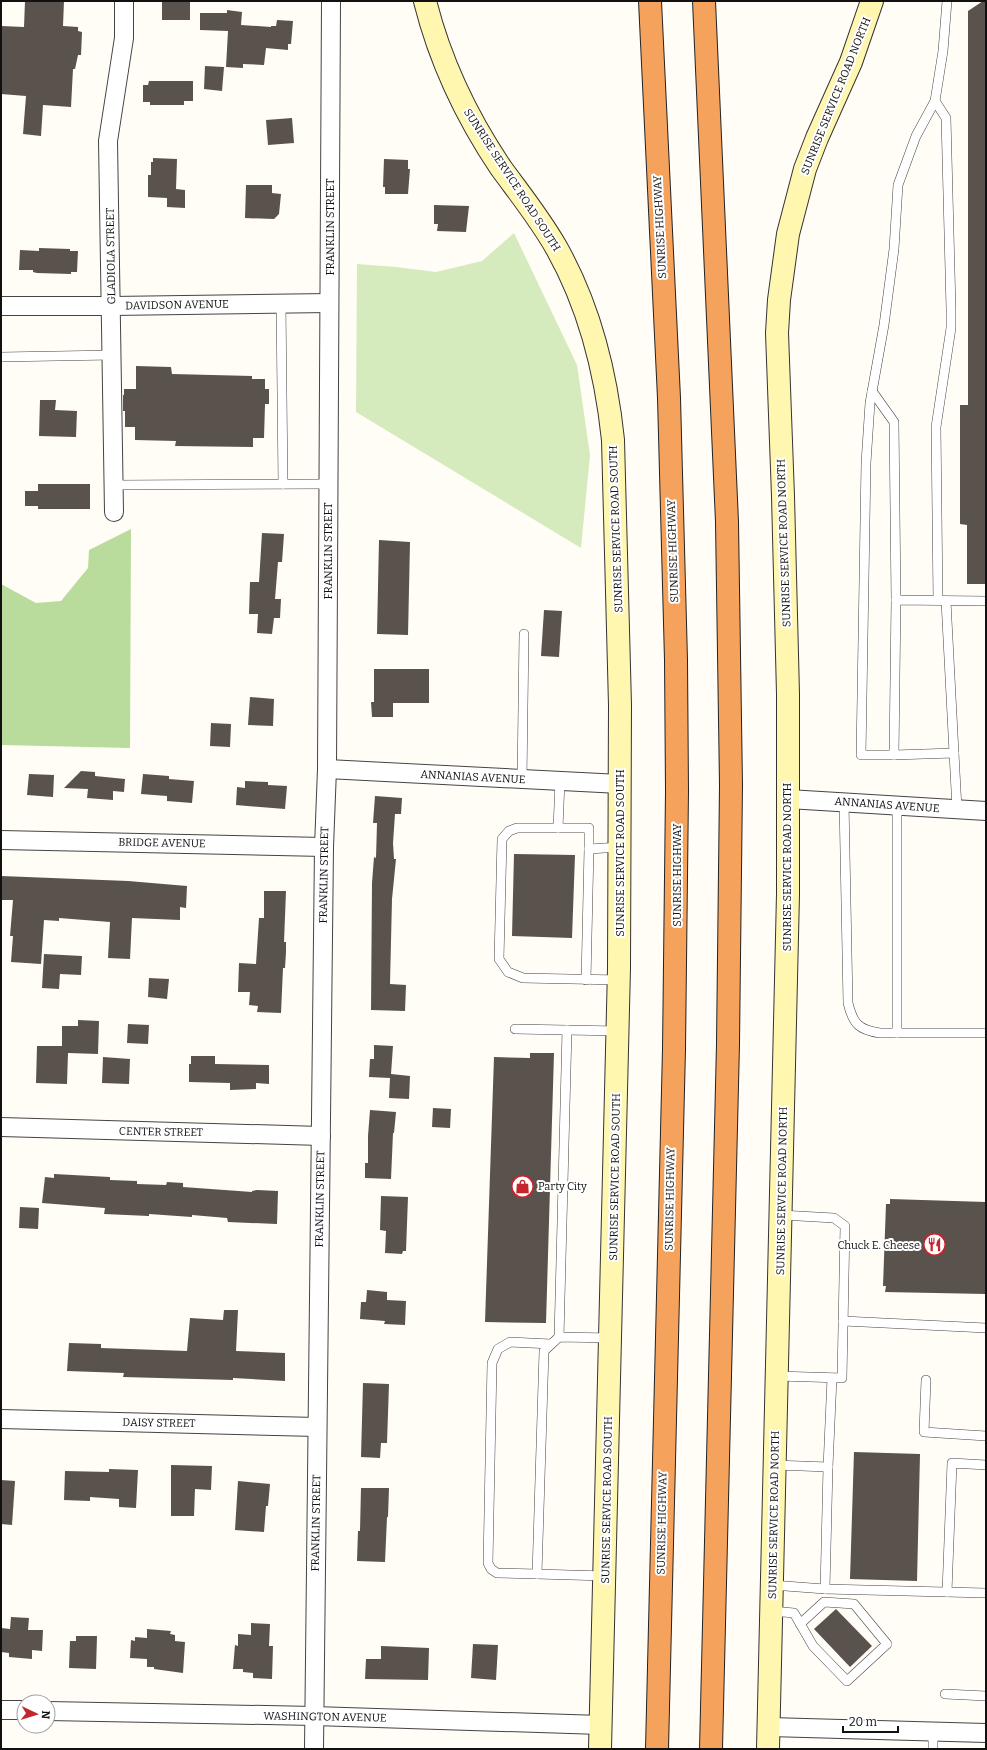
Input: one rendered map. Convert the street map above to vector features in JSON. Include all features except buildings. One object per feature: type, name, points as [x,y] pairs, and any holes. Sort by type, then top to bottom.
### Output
[{"type":"highway","name":"SUNRISE HIGHWAY","points":[[650,1],[669,414],[676,637],[677,784],[674,1050],[657,1749]]},
{"type":"highway","points":[[704,1],[727,522],[731,785],[728,1036],[711,1749]]},
{"type":"main road","name":"SUNRISE SERVICE ROAD SOUTH","points":[[425,1],[439,50],[451,81],[466,110],[502,168],[540,222],[572,279],[596,342],[604,372],[610,407],[615,472],[620,847],[618,1031],[600,1749]]},
{"type":"main road","name":"SUNRISE SERVICE ROAD NORTH","points":[[768,1749],[781,1214],[788,799],[784,512],[778,368],[779,300],[788,234],[805,169],[817,138],[851,62],[872,1]]},
{"type":"street","name":"GLADIOLA STREET","points":[[114,512],[112,306],[108,141],[124,38],[124,1]]},
{"type":"street","name":"FRANKLIN STREET","points":[[314,1749],[324,847],[327,769],[331,1]]},
{"type":"street","name":"DAVIDSON AVENUE","points":[[1,306],[329,304]]},
{"type":"street","name":"ANNANIAS AVENUE","points":[[327,769],[620,784]]},
{"type":"street","name":"ANNANIAS AVENUE","points":[[788,799],[986,811]]},
{"type":"street","name":"BRIDGE AVENUE","points":[[1,840],[324,847]]},
{"type":"street","name":"CENTER STREET","points":[[1,1128],[321,1136]]},
{"type":"street","name":"DAISY STREET","points":[[1,1419],[317,1426]]},
{"type":"street","points":[[1,1710],[16,1710]]},
{"type":"street","name":"WASHINGTON AVENUE","points":[[56,1711],[314,1716],[601,1725]]},
{"type":"street","points":[[769,1727],[933,1741],[986,1733]]},
{"type":"lane","points":[[947,1],[943,51],[935,101],[916,136],[898,185],[894,249],[884,325],[872,391],[866,463],[861,755],[954,753]]},
{"type":"lane","points":[[935,101],[946,118],[951,328],[936,427],[942,601],[957,809]]},
{"type":"lane","points":[[281,304],[283,484]]},
{"type":"lane","points":[[1,357],[112,355]]},
{"type":"lane","points":[[872,391],[894,422],[896,600],[894,755]]},
{"type":"lane","points":[[114,485],[328,484]]},
{"type":"lane","points":[[896,600],[986,601]]},
{"type":"lane","points":[[522,780],[524,634]]},
{"type":"lane","points":[[558,828],[560,782]]},
{"type":"lane","points":[[844,802],[850,1009],[853,1020],[863,1030],[880,1033],[986,1033]]},
{"type":"lane","points":[[897,806],[897,1033]]},
{"type":"lane","points":[[586,980],[589,828],[517,828],[509,831],[502,839],[499,959],[508,972],[523,978],[586,980],[619,980]]},
{"type":"lane","points":[[589,849],[620,847]]},
{"type":"lane","points":[[515,1029],[618,1031]]},
{"type":"lane","points":[[537,1574],[544,1351],[558,1337],[567,1030]]},
{"type":"lane","points":[[777,1376],[842,1378],[845,1226],[834,1218],[781,1214]]},
{"type":"lane","points":[[843,1321],[986,1328]]},
{"type":"lane","points":[[558,1337],[610,1338]]},
{"type":"lane","points":[[551,1344],[510,1342],[498,1350],[492,1363],[488,1563],[491,1569],[497,1573],[605,1576]]},
{"type":"lane","points":[[825,1589],[832,1378]]},
{"type":"lane","points":[[926,1380],[924,1432],[986,1436]]},
{"type":"lane","points":[[947,1592],[952,1463],[986,1464]]},
{"type":"lane","points":[[775,1465],[828,1467]]},
{"type":"lane","points":[[772,1585],[825,1589],[986,1594]]},
{"type":"lane","points":[[772,1612],[794,1613],[800,1624],[813,1646],[847,1681],[887,1644],[854,1604],[824,1602],[800,1624]]},
{"type":"lane","points":[[945,1694],[986,1696]]},
{"type":"green space","points":[[514,233],[577,365],[590,455],[581,548],[356,412],[357,264],[436,272],[482,261]]},
{"type":"green space","points":[[131,529],[130,748],[1,745],[1,584],[36,603],[61,601],[88,568],[89,550]]},
{"type":"place","name":"Party City","points":[[522,1186]]},
{"type":"place","name":"Chuck E. Cheese","points":[[935,1245]]}]
